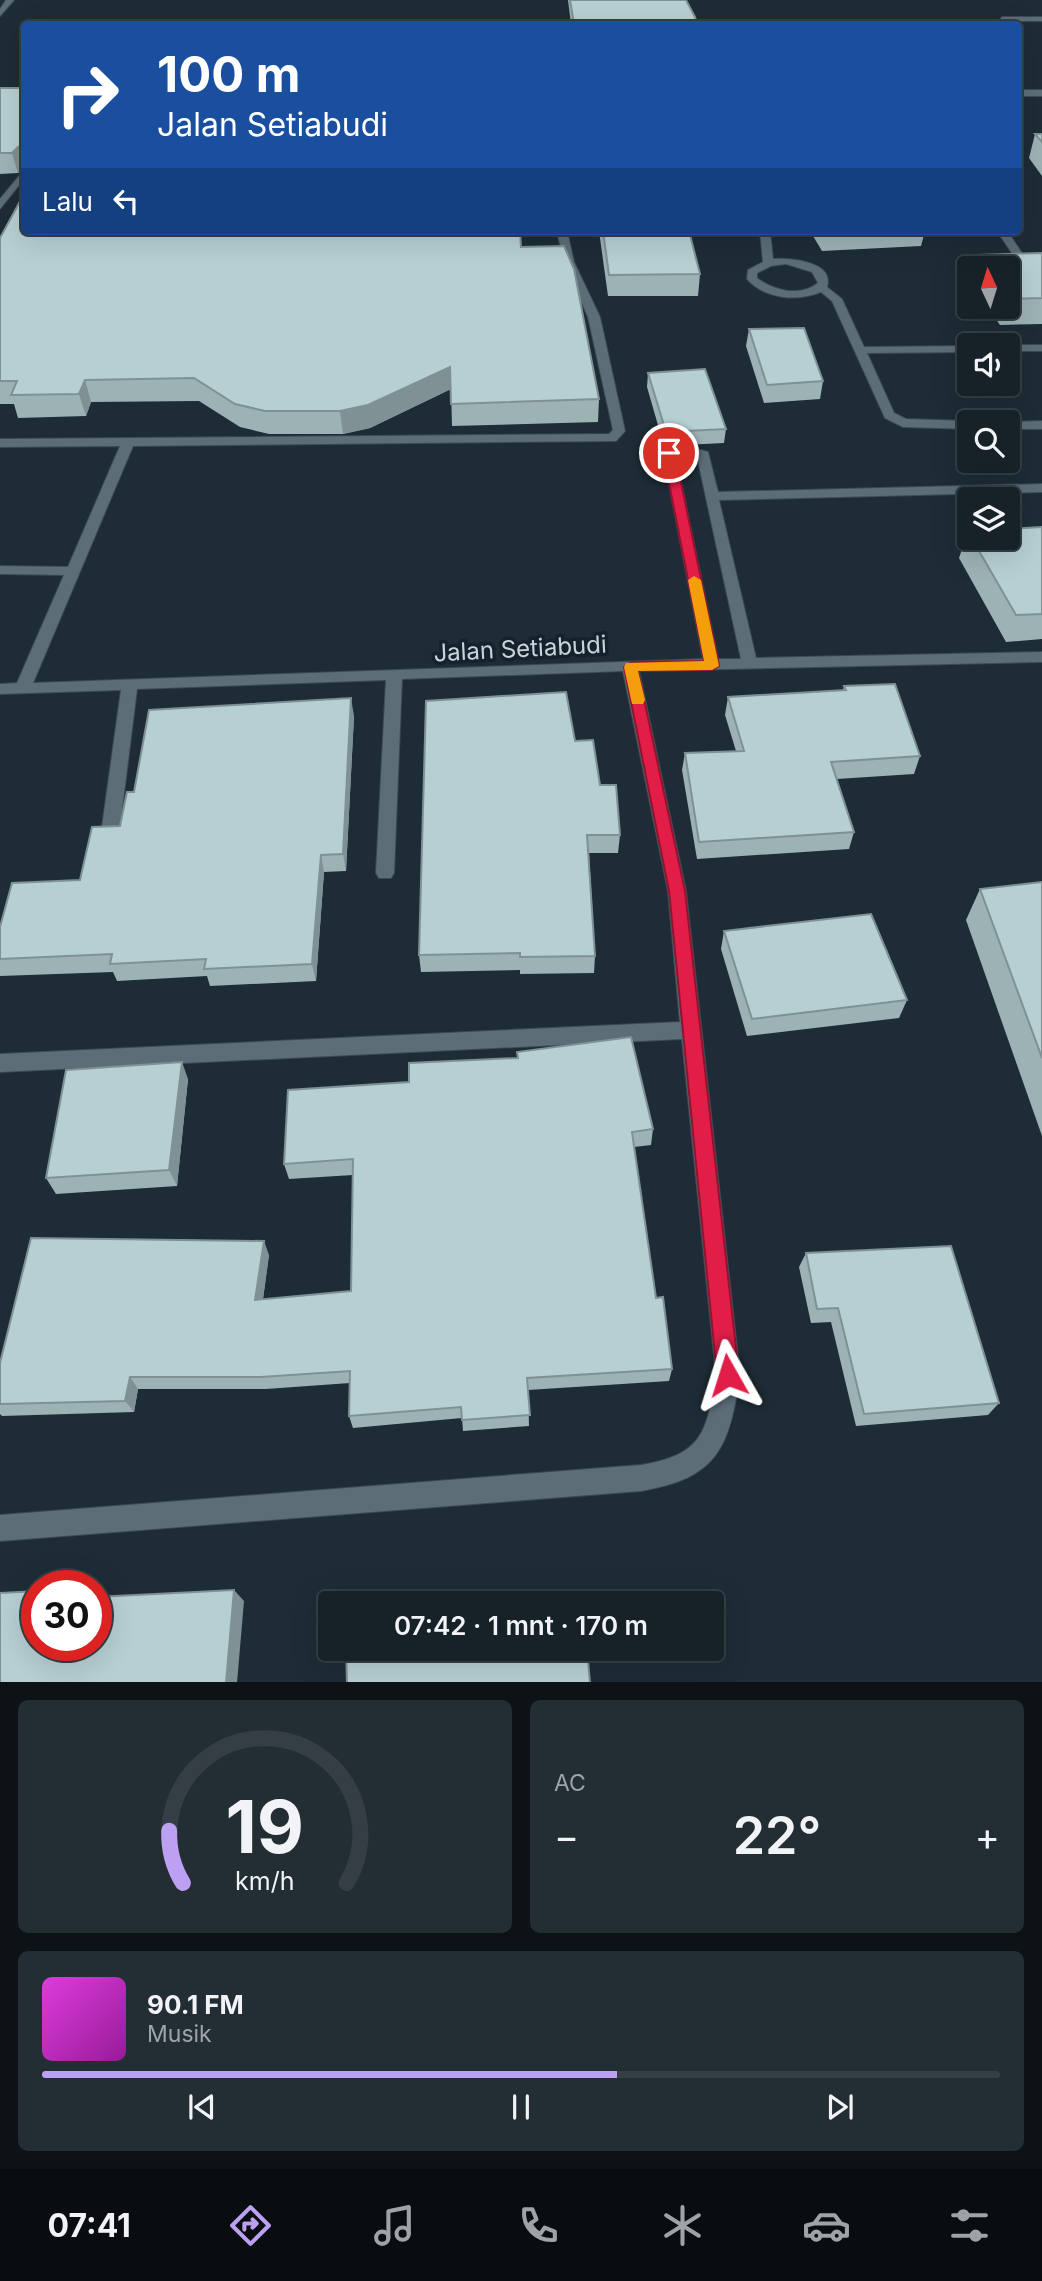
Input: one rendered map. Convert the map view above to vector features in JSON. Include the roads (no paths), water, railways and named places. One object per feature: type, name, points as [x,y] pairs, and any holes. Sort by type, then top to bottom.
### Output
[{"type":"street","points":[[0,14],[10,0]]},
{"type":"street","points":[[1002,19],[1042,19]]},
{"type":"street","points":[[1022,93],[1042,93]]},
{"type":"street","points":[[0,206],[21,177]]},
{"type":"street","points":[[1,447],[612,438],[619,431],[594,317],[569,262],[563,235]]},
{"type":"street","points":[[765,235],[768,263]]},
{"type":"street","points":[[1005,235],[1030,273]]},
{"type":"street","points":[[822,288],[824,278],[817,270],[786,261],[768,263],[752,272],[752,279],[759,286],[785,294],[822,288],[837,299],[890,415],[903,423],[957,425]]},
{"type":"street","points":[[1020,348],[1042,348]]},
{"type":"street","points":[[862,350],[957,349]]},
{"type":"street","points":[[1020,425],[1042,425]]},
{"type":"street","points":[[23,688],[127,444]]},
{"type":"street","points":[[702,452],[750,665]]},
{"type":"street","points":[[669,453],[712,666]]},
{"type":"street","points":[[712,496],[1042,488]]},
{"type":"street","points":[[0,570],[71,571]]},
{"type":"street","name":"Jalan Setiabudi","points":[[0,689],[631,667],[1042,657]]},
{"type":"street","points":[[0,1528],[641,1478],[682,1470],[708,1446],[722,1414],[728,1375],[677,891],[631,667]]},
{"type":"street","points":[[385,873],[394,677]]},
{"type":"street","points":[[110,834],[130,683]]},
{"type":"street","points":[[1,1065],[691,1030]]}]
